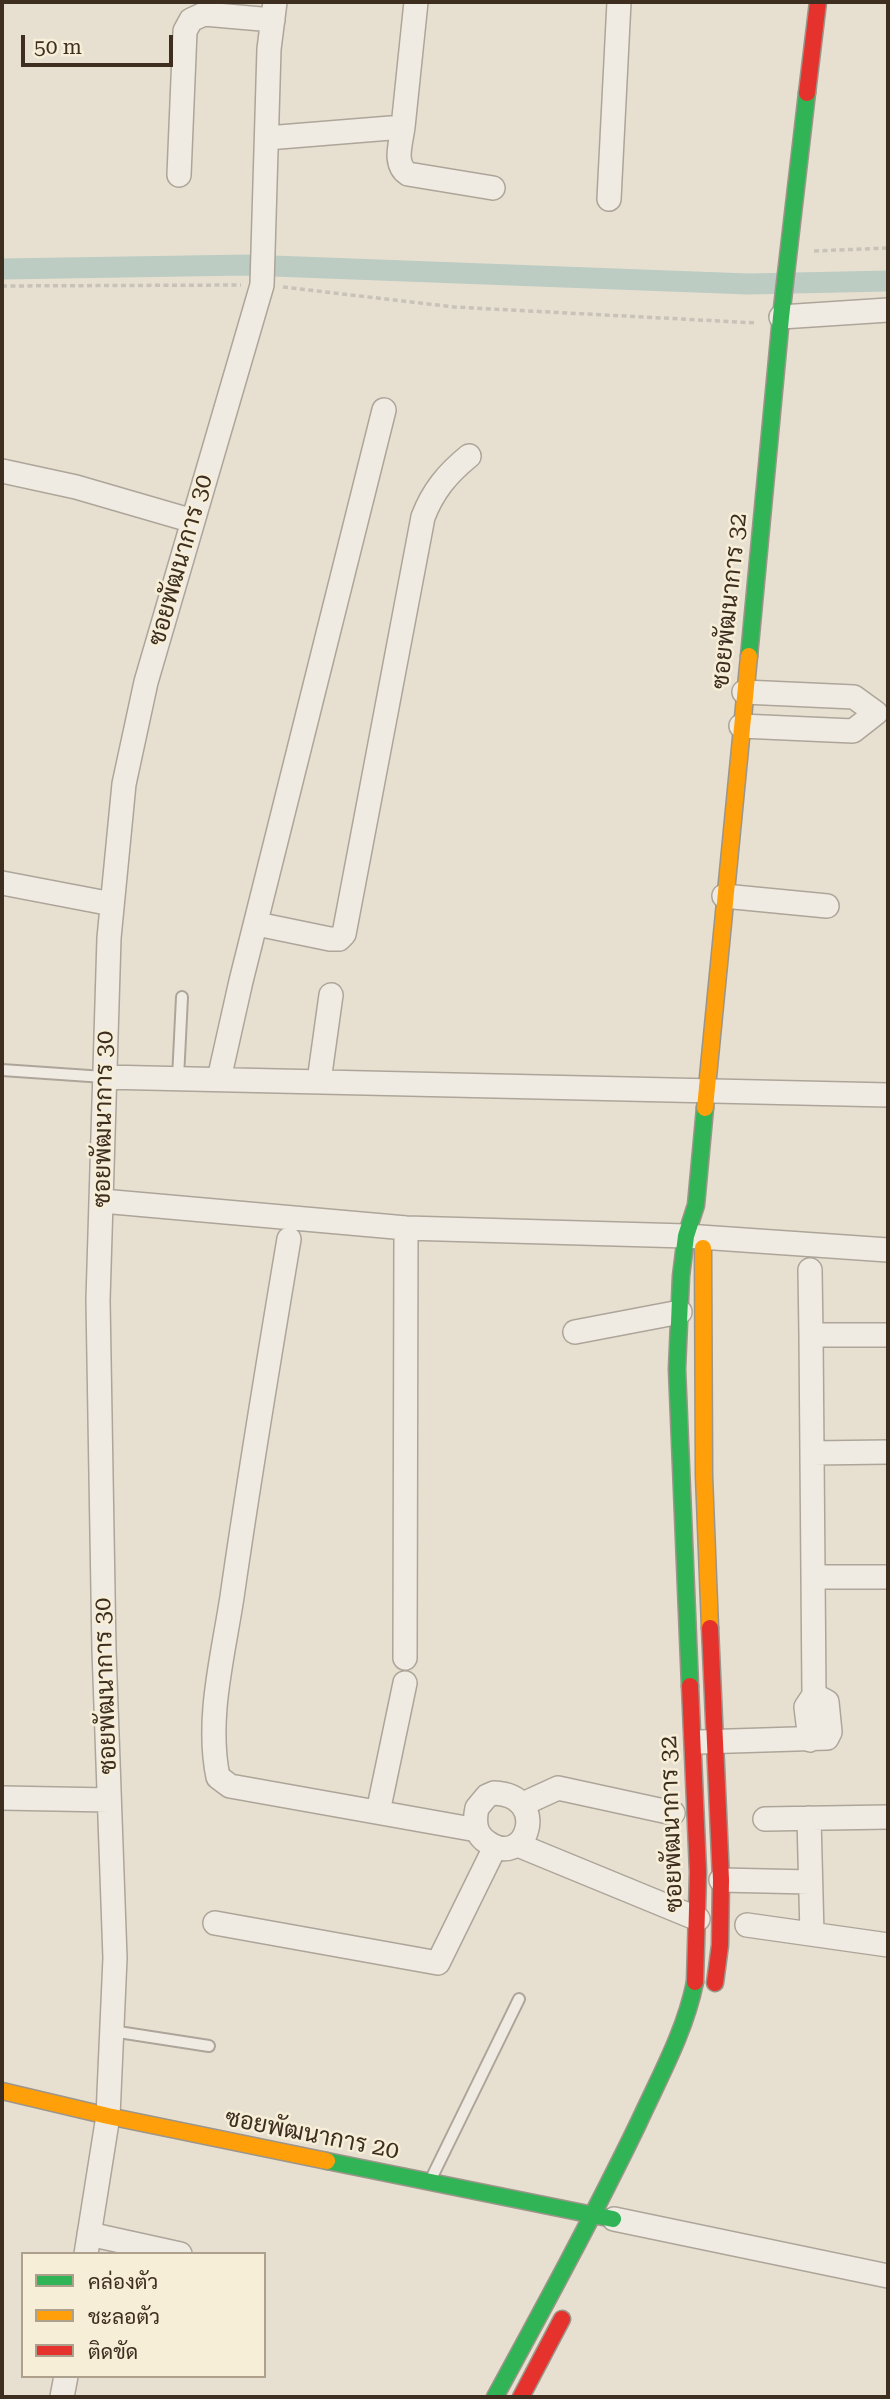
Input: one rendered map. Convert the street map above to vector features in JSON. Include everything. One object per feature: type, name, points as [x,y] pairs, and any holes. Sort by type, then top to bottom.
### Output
[{"type":"street","points":[[416,2],[398,163],[408,174],[493,188]]},
{"type":"street","points":[[609,199],[619,2]]},
{"type":"street","name":"ซอยพัฒนาการ 32","points":[[495,2397],[512,2366],[609,2218],[691,2002],[697,1971],[705,1742],[704,1476],[694,1237],[724,896],[781,315],[818,2]]},
{"type":"street","points":[[179,175],[185,31],[191,20],[204,14],[274,11]]},
{"type":"street","name":"ซอยพัฒนาการ 30","points":[[87,2244],[108,2116],[115,1958],[104,1636],[98,1328],[109,938],[124,784],[146,682],[261,285],[269,49],[274,11]]},
{"type":"street","points":[[267,138],[403,127]]},
{"type":"street","points":[[781,315],[888,310]]},
{"type":"street","points":[[219,1079],[241,981],[384,410]]},
{"type":"street","points":[[257,924],[330,939],[339,939],[344,934],[423,517],[430,496],[448,472],[469,456]]},
{"type":"street","points":[[2,471],[76,487],[193,521]]},
{"type":"street","points":[[741,726],[853,731],[882,715],[854,697],[744,692]]},
{"type":"street","points":[[2,883],[112,904]]},
{"type":"street","points":[[724,896],[827,906]]},
{"type":"street","points":[[319,1081],[331,995]]},
{"type":"street","points":[[104,1077],[888,1095]]},
{"type":"street","points":[[102,1201],[406,1228],[694,1237],[888,1250]]},
{"type":"street","points":[[405,1658],[406,1228]]},
{"type":"street","name":"ซอยพัฒนาการ 32","points":[[694,1237],[680,1312],[677,1369],[681,1478],[705,1742],[721,1880],[720,1945],[710,2004]]},
{"type":"street","points":[[289,1239],[216,1705],[214,1755],[218,1777],[230,1786],[477,1829]]},
{"type":"street","points":[[705,1742],[810,1740],[806,1707],[814,1695],[810,1270]]},
{"type":"street","points":[[576,1332],[680,1312]]},
{"type":"street","points":[[811,1335],[888,1335]]},
{"type":"street","points":[[812,1453],[888,1452]]},
{"type":"street","points":[[681,1478],[704,1476]]},
{"type":"street","points":[[813,1577],[888,1577]]},
{"type":"street","points":[[377,1812],[405,1683]]},
{"type":"street","points":[[523,1804],[558,1788],[673,1813]]},
{"type":"street","points":[[215,1923],[438,1963],[506,1846],[522,1840],[527,1826],[528,1813],[523,1804],[503,1793],[494,1793],[487,1796],[477,1808],[477,1829],[480,1837],[506,1846],[698,1919]]},
{"type":"street","points":[[2,1798],[110,1800]]},
{"type":"street","points":[[765,1819],[888,1817]]},
{"type":"street","points":[[809,1818],[812,1934]]},
{"type":"street","points":[[721,1880],[810,1882]]},
{"type":"street","points":[[747,1925],[888,1945]]},
{"type":"street","name":"ซอยพัฒนาการ 20","points":[[2,2091],[108,2116],[609,2218]]},
{"type":"street","points":[[609,2218],[888,2276]]},
{"type":"street","points":[[87,2244],[161,2252]]},
{"type":"street","points":[[521,2397],[570,2304]]},
{"type":"street","points":[[512,2366],[532,2376]]},
{"type":"street","points":[[62,2397],[66,2378]]},
{"type":"lane","points":[[178,1078],[182,997]]},
{"type":"lane","points":[[2,1070],[104,1077]]},
{"type":"lane","points":[[430,2182],[519,1999]]},
{"type":"lane","points":[[112,2031],[209,2046]]},
{"type":"path","points":[[788,253],[888,248]]},
{"type":"path","points":[[2,286],[261,285],[454,307],[781,315]]},
{"type":"waterway","points":[[2,269],[247,265],[748,284],[888,281]]},
{"type":"traffic: fast","points":[[749,656],[781,317],[807,93]]},
{"type":"traffic: fast","points":[[690,1686],[677,1369],[681,1276],[686,1236],[696,1205],[705,1108]]},
{"type":"traffic: fast","points":[[495,2397],[586,2228],[638,2124],[678,2037],[695,1982]]},
{"type":"traffic: fast","points":[[327,2161],[613,2219]]},
{"type":"traffic: slow","points":[[705,1108],[749,656]]},
{"type":"traffic: slow","points":[[703,1248],[704,1476],[710,1628]]},
{"type":"traffic: slow","points":[[2,2091],[108,2116],[327,2161]]},
{"type":"traffic: jam","points":[[807,93],[818,2]]},
{"type":"traffic: jam","points":[[710,1628],[721,1880],[720,1945],[715,1983]]},
{"type":"traffic: jam","points":[[690,1686],[698,1872],[695,1982]]},
{"type":"traffic: jam","points":[[521,2397],[562,2319]]}]
